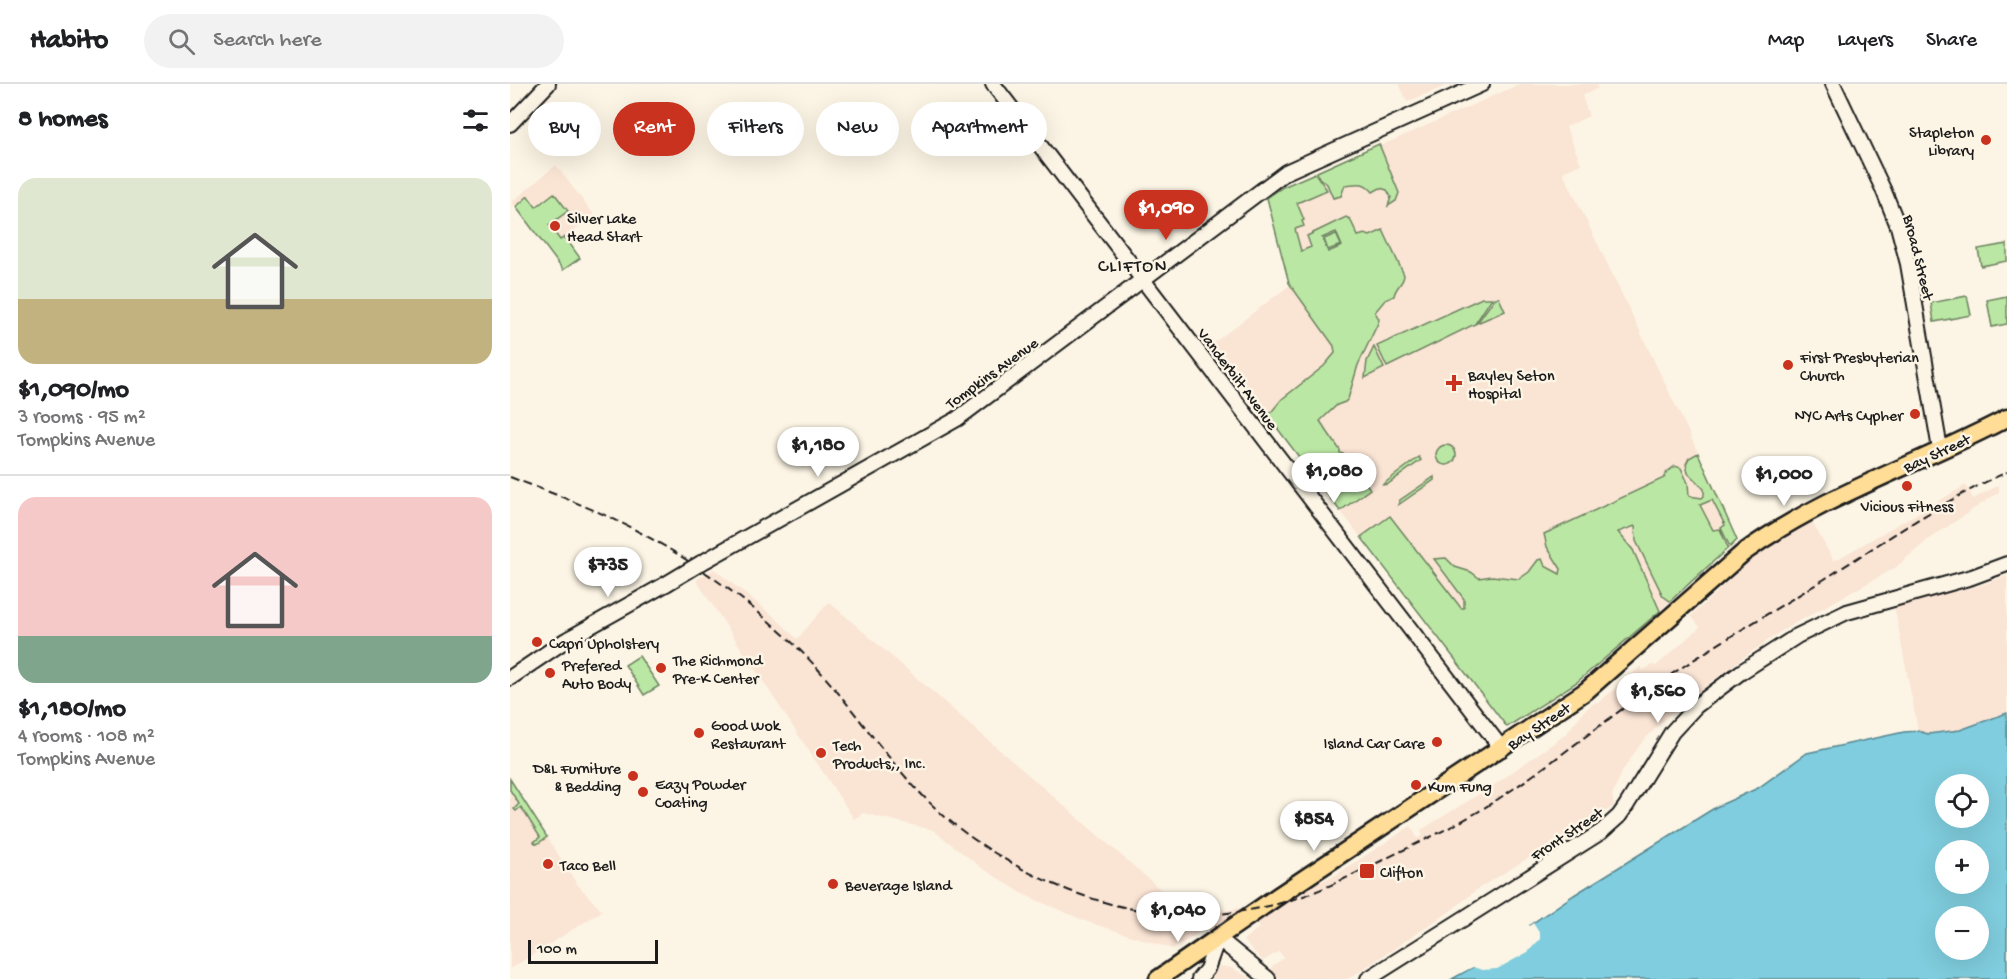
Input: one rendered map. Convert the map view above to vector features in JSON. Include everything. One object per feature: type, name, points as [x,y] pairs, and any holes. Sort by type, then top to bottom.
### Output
[{"type":"main road","name":"Bay Street","points":[[1158,979],[1278,896],[1586,691],[1743,553],[1761,540],[1834,500],[2007,418]]},
{"type":"street","points":[[510,124],[548,84]]},
{"type":"street","name":"Vanderbilt Avenue","points":[[993,84],[1502,749]]},
{"type":"street","name":"Tompkins Avenue","points":[[510,678],[566,640],[957,419],[1286,172],[1482,84]]},
{"type":"street","name":"Broad Street","points":[[1833,84],[1898,226],[1908,264],[1940,449]]},
{"type":"street","name":"Front Street","points":[[1368,979],[1601,832],[1626,806],[1672,732],[1696,706],[1750,666],[1797,636],[1847,612],[1972,577],[2007,564]]},
{"type":"street","points":[[1199,979],[1208,969],[1218,938],[1268,979]]},
{"type":"shaded area","points":[[1399,84],[1450,84],[1407,102]]},
{"type":"shaded area","name":"Bayley Seton Hospital","points":[[1520,84],[1596,84],[1598,88],[1582,96],[1589,116],[1566,127],[1581,164],[1563,172],[1713,483],[1737,540],[1637,632],[1577,682],[1507,727],[1212,344],[1290,285],[1283,189]]},
{"type":"shaded area","name":"Silver Lake Head Start","points":[[556,165],[594,215],[565,237],[580,258],[563,270],[512,202]]},
{"type":"shaded area","points":[[1966,485],[1973,499],[1999,485],[1999,492],[1929,539],[1895,568],[1783,630],[1737,662],[1671,713],[1642,742],[1623,770],[1612,795],[1614,806],[1479,888],[1449,912],[1348,979],[1279,979],[1271,970],[1272,966],[1284,958],[1279,951],[1263,961],[1243,940],[1259,928],[1257,924],[1205,929],[1173,949],[1085,921],[1025,895],[982,868],[933,830],[863,813],[854,819],[696,580],[714,569],[776,618],[797,639],[829,602],[1183,909],[1230,910],[1268,902],[1334,876],[1411,826],[1417,838],[1423,836],[1421,830],[1494,785],[1565,735],[1584,711],[1595,702],[1598,703],[1641,666],[1643,670],[1652,665],[1656,666],[1700,627],[1691,616],[1750,561],[1777,541],[1812,522],[1834,561]]},
{"type":"shaded area","points":[[2007,576],[2007,713],[1960,730],[1928,734],[1918,731],[1894,605],[1975,587]]},
{"type":"shaded area","points":[[510,779],[577,884],[602,911],[510,969]]},
{"type":"shaded area","points":[[1220,966],[1232,968],[1252,979],[1210,979]]},
{"type":"green space","points":[[1379,144],[1399,193],[1396,201],[1388,206],[1391,197],[1387,190],[1380,188],[1373,192],[1360,184],[1345,185],[1341,196],[1333,198],[1327,184],[1319,178],[1317,172]]},
{"type":"green space","points":[[1315,173],[1327,190],[1297,203],[1304,220],[1302,221],[1304,226],[1295,229],[1301,251],[1311,247],[1307,236],[1346,217],[1350,219],[1358,236],[1365,234],[1370,236],[1383,230],[1404,275],[1394,296],[1385,300],[1375,312],[1379,319],[1378,323],[1358,365],[1348,399],[1337,405],[1320,421],[1340,453],[1370,489],[1340,511],[1268,416],[1282,399],[1324,366],[1335,353],[1334,346],[1289,283],[1267,198],[1283,187]],"holes":[[[1336,232],[1342,246],[1328,252],[1322,238]]]},
{"type":"green space","points":[[554,193],[568,211],[549,225],[560,240],[565,237],[580,258],[563,270],[516,207],[528,196],[536,207]]},
{"type":"green space","points":[[1336,234],[1341,245],[1328,250],[1324,239]]},
{"type":"green space","points":[[2007,244],[2007,261],[1981,266],[1978,249]]},
{"type":"green space","points":[[1967,296],[1971,315],[1934,322],[1931,303]]},
{"type":"green space","points":[[2007,296],[2007,324],[1992,327],[1987,300]]},
{"type":"green space","points":[[1482,298],[1492,298],[1475,324],[1387,367],[1377,346]]},
{"type":"green space","points":[[1495,298],[1499,298],[1505,311],[1477,323]]},
{"type":"green space","points":[[1374,347],[1384,368],[1365,378],[1367,361]]},
{"type":"green space","points":[[1446,445],[1453,448],[1456,455],[1453,462],[1446,465],[1439,462],[1436,455],[1439,448]]},
{"type":"green space","points":[[1698,453],[1737,540],[1730,547],[1721,528],[1725,525],[1712,500],[1700,505],[1713,530],[1720,529],[1728,548],[1670,601],[1663,596],[1636,541],[1635,526],[1618,532],[1633,550],[1660,611],[1577,682],[1507,727],[1361,537],[1390,516],[1461,608],[1464,608],[1464,599],[1434,559],[1446,558],[1455,567],[1471,572],[1479,578],[1492,576],[1519,579],[1529,572],[1538,560],[1542,559],[1545,566],[1560,574],[1561,569],[1547,547],[1544,534],[1664,478],[1667,472],[1675,466],[1681,468],[1688,483],[1689,496],[1702,498],[1704,489],[1688,473],[1686,464],[1689,458]]},
{"type":"green space","points":[[1419,457],[1421,460],[1388,484],[1382,485]]},
{"type":"green space","points":[[1434,477],[1434,480],[1398,505],[1400,500]]},
{"type":"green space","points":[[639,656],[659,686],[644,695],[625,665]]},
{"type":"green space","points":[[510,779],[547,837],[537,844],[534,842],[540,837],[523,810],[521,807],[516,811],[514,809],[519,804],[510,790]]},
{"type":"water","points":[[2007,713],[2007,979],[1452,979],[1473,967],[1527,948],[1536,933],[1530,925],[1716,807],[1758,788],[1807,753],[1904,732],[1918,731],[1928,734],[1960,730]]},
{"type":"pier","points":[[1533,923],[1540,934],[1540,939],[1528,952],[1497,969],[1482,970],[1473,967],[1449,979],[1472,964],[1500,955],[1512,943],[1525,944],[1532,933],[1528,927]]},
{"type":"railway","points":[[510,477],[625,525],[687,560],[734,593],[799,649],[836,690],[907,779],[948,820],[972,838],[1046,881],[1085,896],[1125,907],[1165,913],[1207,915],[1248,910],[1303,896],[1348,877],[1464,820],[1521,784],[1692,661],[1913,523],[2007,472]]},
{"type":"place","name":"Stapleton Library","points":[[1986,140]]},
{"type":"place","name":"Silver Lake Head Start","points":[[555,226]]},
{"type":"place","name":"First Presbyterian Church","points":[[1788,365]]},
{"type":"place","name":"Bayley Seton Hospital","points":[[1454,383]]},
{"type":"place","name":"NYC Arts Cypher","points":[[1915,414]]},
{"type":"place","name":"Vicious Fitness","points":[[1907,486]]},
{"type":"place","name":"Capri Upholstery","points":[[537,642]]},
{"type":"place","name":"The Richmond Pre-K Center","points":[[661,668]]},
{"type":"place","name":"Prefered Auto Body","points":[[550,673]]},
{"type":"place","name":"Good Wok Restaurant","points":[[699,733]]},
{"type":"place","name":"Island Car Care","points":[[1437,742]]},
{"type":"place","name":"Tech Products,, Inc.","points":[[821,753]]},
{"type":"place","name":"D&L Furniture & Bedding","points":[[633,776]]},
{"type":"place","name":"Kum Fung","points":[[1416,785]]},
{"type":"place","name":"Eazy Powder Coating","points":[[643,792]]},
{"type":"place","name":"Taco Bell","points":[[548,864]]},
{"type":"place","name":"Clifton","points":[[1367,871]]},
{"type":"place","name":"Beverage Island","points":[[833,884]]},
{"type":"district","name":"CLIFTON","points":[[1133,265]]}]
